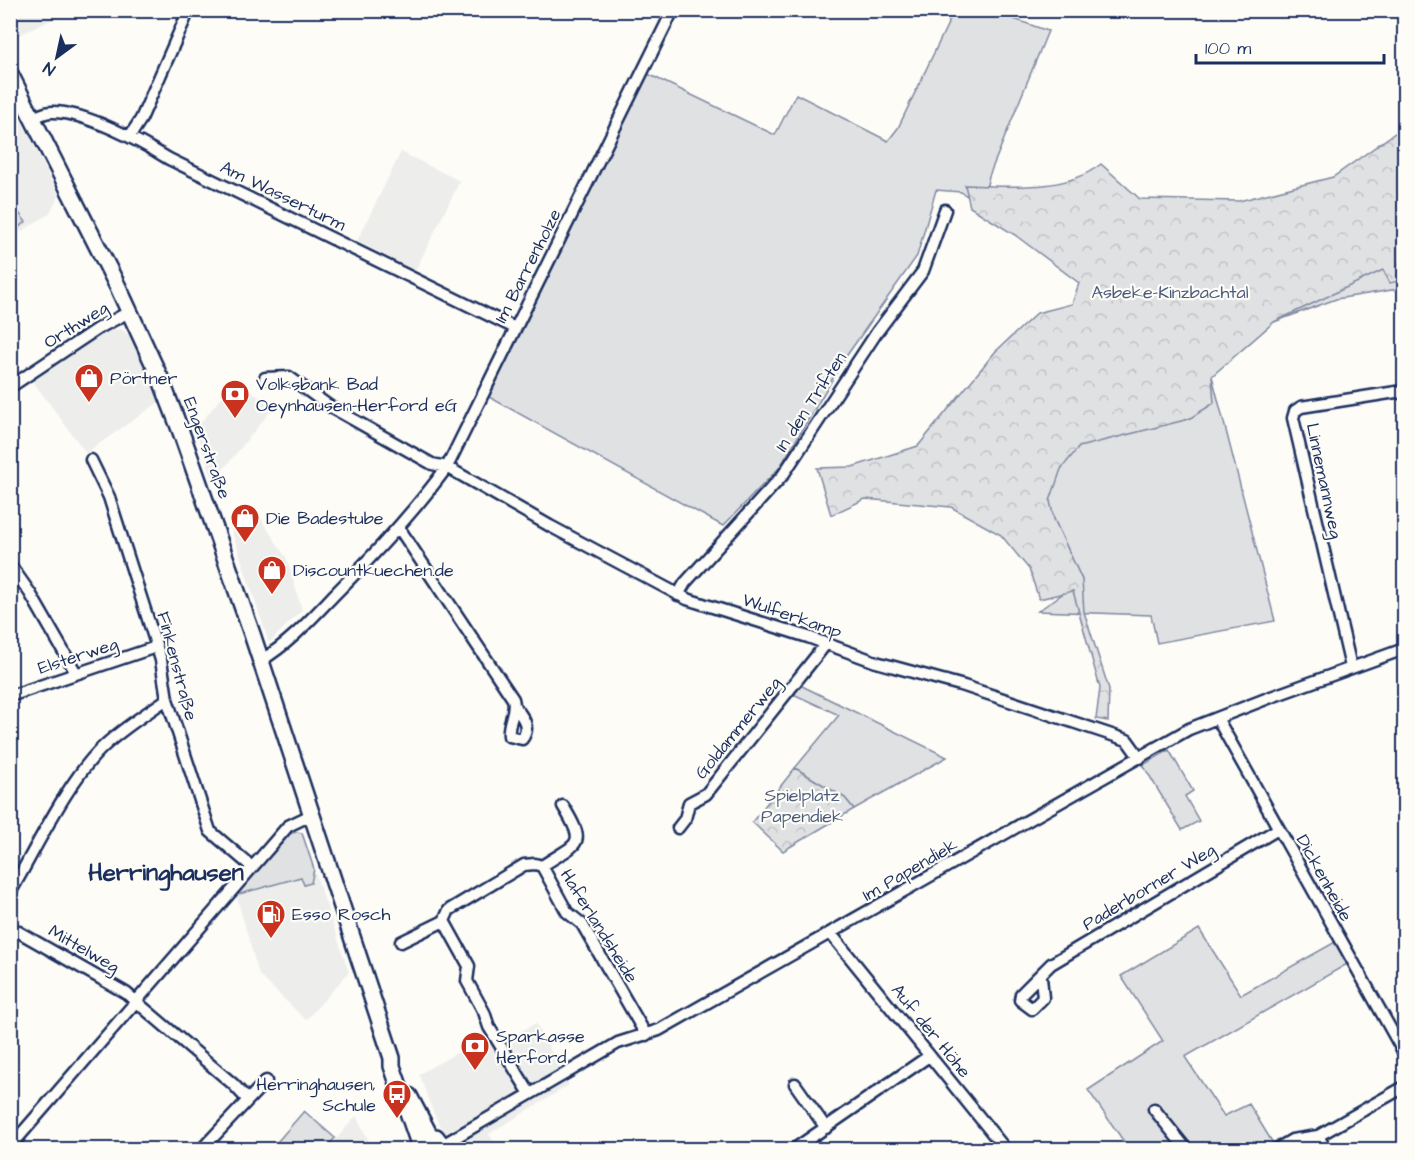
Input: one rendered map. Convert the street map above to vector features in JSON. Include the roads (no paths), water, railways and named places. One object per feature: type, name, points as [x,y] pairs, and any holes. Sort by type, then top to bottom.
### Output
[{"type":"main road","name":"Engerstraße","points":[[10,74],[129,312],[161,380],[181,432],[392,1058],[398,1064],[420,1142]]},
{"type":"main road","points":[[420,1142],[445,1147]]},
{"type":"street","points":[[130,136],[141,119],[189,10]]},
{"type":"street","name":"Im Barrenholze","points":[[260,661],[277,651],[304,627],[399,528],[447,467],[673,10]]},
{"type":"street","name":"Am Wasserturm","points":[[33,118],[49,111],[67,113],[130,136],[170,159],[515,328]]},
{"type":"street","name":"In den Triften","points":[[678,595],[685,583],[783,475],[877,332],[923,271],[945,210]]},
{"type":"street","name":"Orthweg","points":[[10,387],[97,329],[129,312]]},
{"type":"street","name":"Wulferkamp","points":[[265,378],[289,377],[329,406],[432,464],[447,467],[678,595],[808,637],[825,645],[1127,740],[1140,758]]},
{"type":"street","name":"Linnemannweg","points":[[1351,668],[1293,418],[1295,411],[1301,407],[1396,392],[1404,394]]},
{"type":"street","name":"Finkenstraße","points":[[91,460],[109,497],[156,647],[167,699],[210,831],[252,867]]},
{"type":"street","points":[[399,528],[513,699],[515,707]]},
{"type":"street","points":[[11,566],[30,592],[76,673]]},
{"type":"street","name":"Goldammerweg","points":[[678,828],[685,819],[689,803],[706,794],[825,645]]},
{"type":"street","name":"Elsterweg","points":[[10,696],[156,647]]},
{"type":"street","name":"Im Papendiek","points":[[445,1147],[618,1042],[646,1035],[831,934],[1189,729],[1404,649]]},
{"type":"street","points":[[10,893],[74,784],[95,756],[116,736],[167,699]]},
{"type":"street","name":"Dickenheide","points":[[1217,718],[1404,1053]]},
{"type":"street","name":"Haferlandsheide","points":[[542,866],[575,844],[578,837],[578,830],[562,806]]},
{"type":"street","points":[[10,1147],[139,1002],[288,826],[310,815]]},
{"type":"street","name":"Paderborner Weg","points":[[1041,977],[1051,964],[1278,829]]},
{"type":"street","name":"Haferlandsheide","points":[[401,942],[444,921],[449,910],[524,865],[542,866],[567,912],[582,924],[646,1035]]},
{"type":"street","points":[[444,921],[469,966],[467,981],[489,1027],[530,1094]]},
{"type":"street","name":"Mittelweg","points":[[10,927],[139,1002],[233,1083],[248,1100]]},
{"type":"street","name":"Auf der Höhe","points":[[831,934],[1005,1149]]},
{"type":"street","points":[[794,1149],[929,1056]]},
{"type":"street","points":[[201,1149],[266,1081]]},
{"type":"street","points":[[795,1084],[826,1128]]},
{"type":"street","points":[[1275,1149],[1292,1140],[1318,1136],[1404,1087]]},
{"type":"street","points":[[1154,1109],[1187,1149]]},
{"type":"street","points":[[1318,1136],[1326,1149]]},
{"type":"place","name":"Pörtner","points":[[89,404]]},
{"type":"place","name":"Volksbank Bad Oeynhausen-Herford eG","points":[[235,420]]},
{"type":"place","name":"Die Badestube","points":[[245,544]]},
{"type":"place","name":"Discountkuechen.de","points":[[272,596]]},
{"type":"place","name":"Esso Rosch","points":[[271,940]]},
{"type":"place","name":"Sparkasse Herford","points":[[475,1072]]},
{"type":"place","name":"Herringhausen, Schule","points":[[397,1120]]},
{"type":"district","name":"Herringhausen","points":[[166,873]]},
{"type":"park label","name":"Asbeke-Kinzbachtal","points":[[1170,292]]},
{"type":"park label","name":"Spielplatz Papendiek","points":[[802,805]]}]
